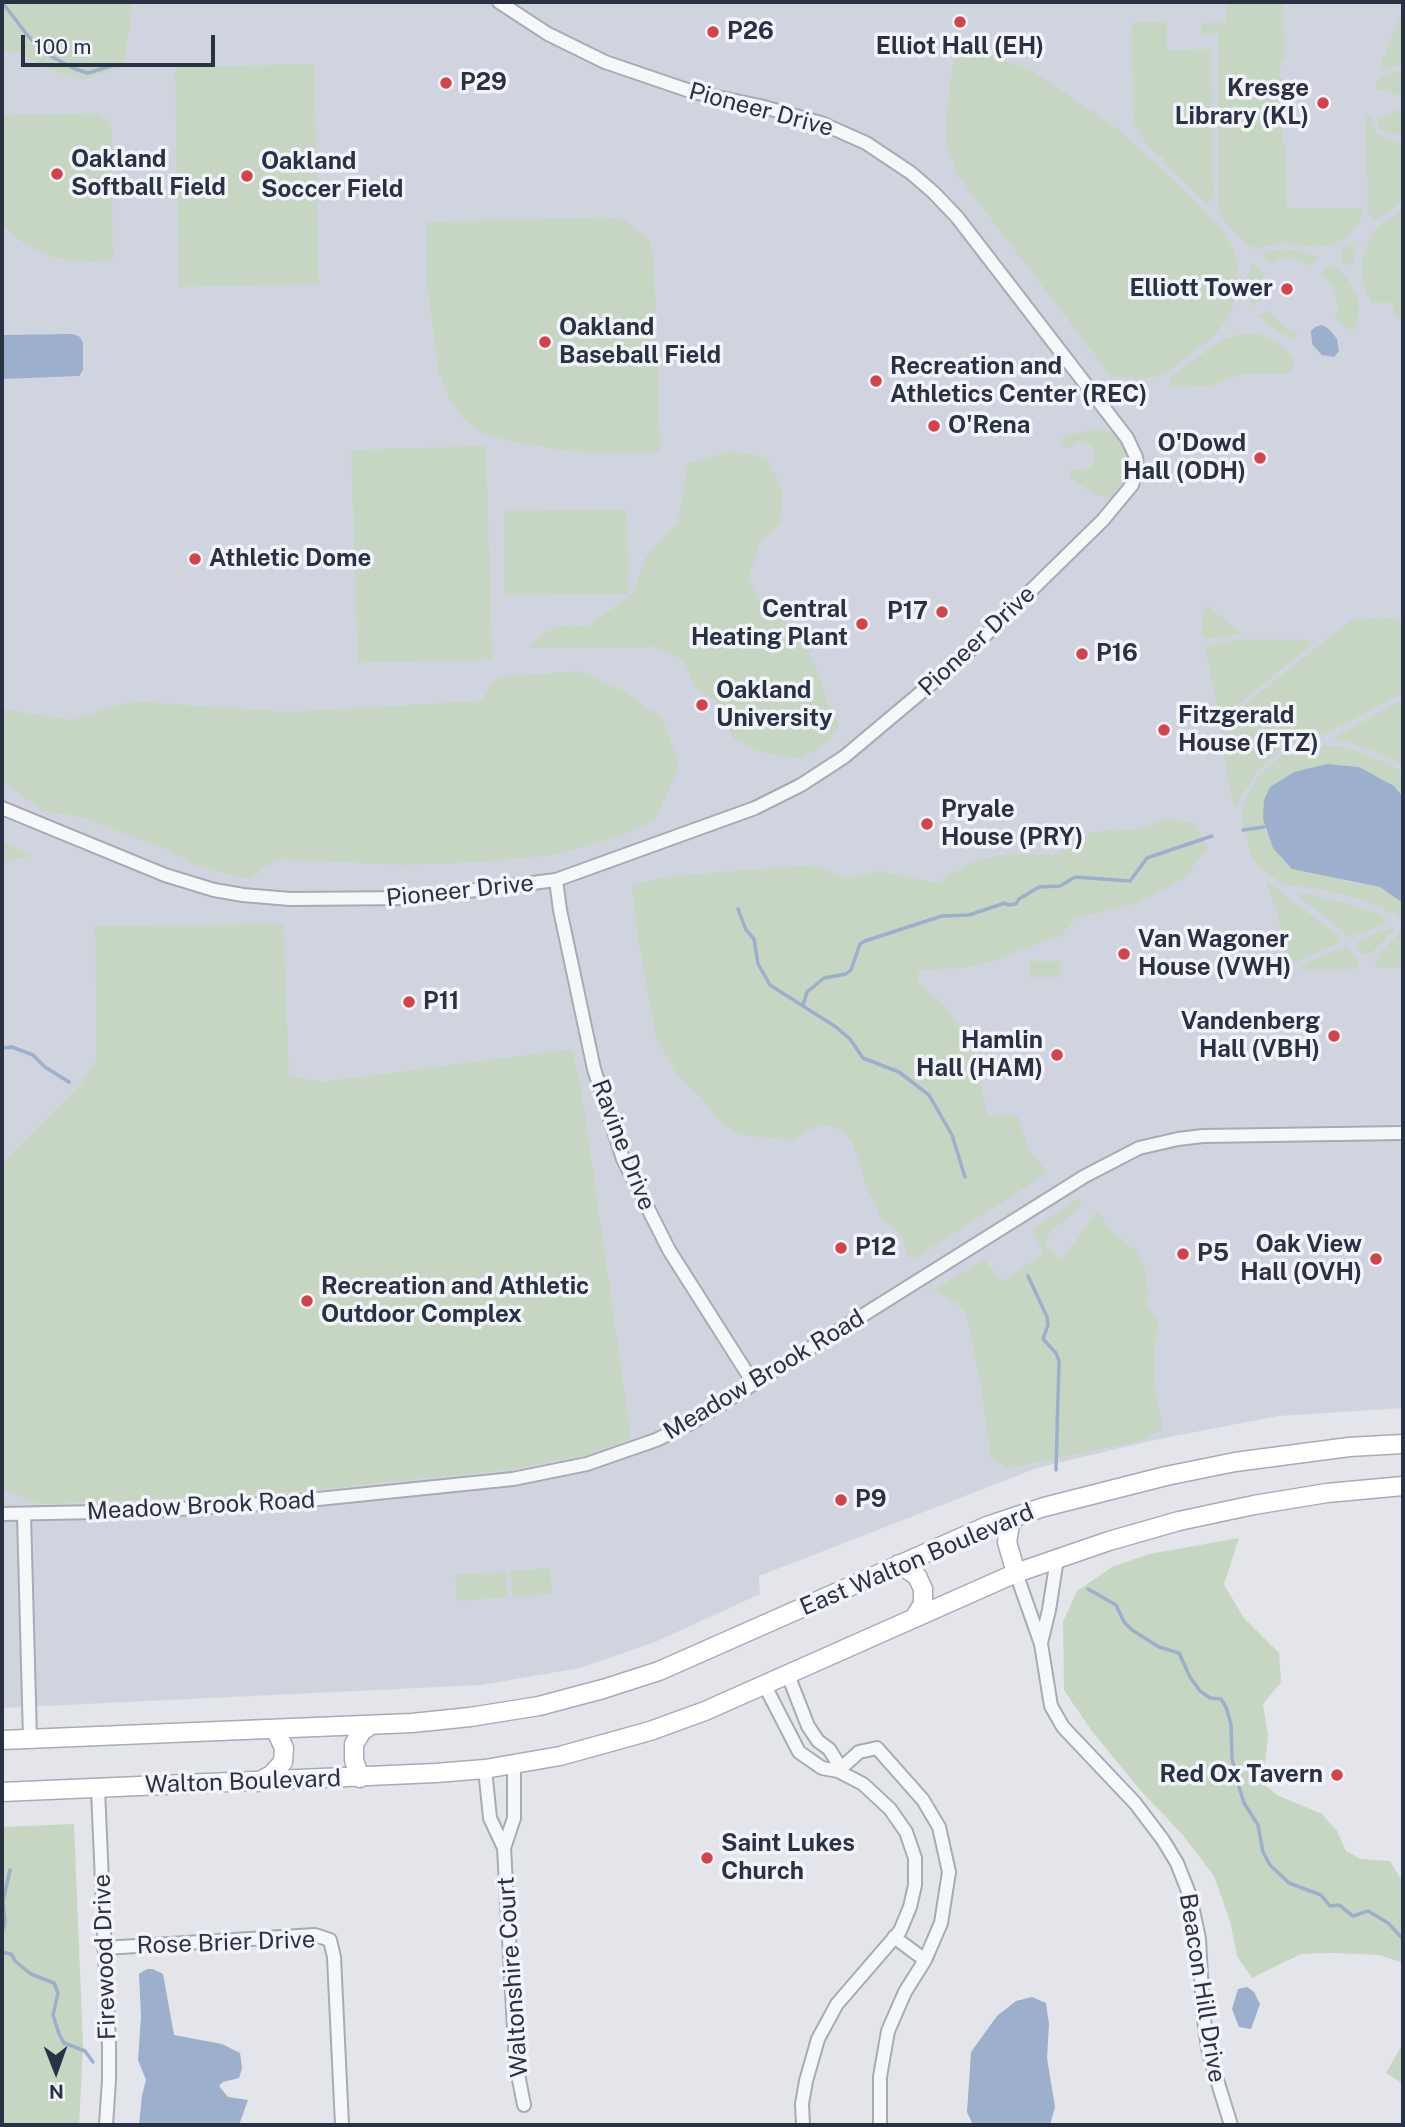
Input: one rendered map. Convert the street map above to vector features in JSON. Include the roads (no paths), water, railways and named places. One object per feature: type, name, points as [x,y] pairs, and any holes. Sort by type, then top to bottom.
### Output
[{"type":"main road","name":"East Walton Boulevard","points":[[442,1720],[539,1706],[640,1677],[709,1650],[899,1564],[1016,1516],[1108,1490],[1216,1465],[1325,1449],[1403,1444]]},
{"type":"main road","name":"East Walton Boulevard","points":[[485,1769],[561,1756],[650,1731],[765,1686],[1016,1573],[1143,1531],[1219,1512],[1327,1493],[1403,1486]]},
{"type":"main road","points":[[1016,1516],[1010,1525],[1007,1542],[1016,1573]]},
{"type":"main road","points":[[899,1564],[917,1576],[923,1589],[923,1604],[914,1618]]},
{"type":"main road","name":"Walton Boulevard","points":[[2,1740],[442,1720]]},
{"type":"main road","points":[[359,1778],[354,1760],[354,1744],[357,1737],[371,1725]]},
{"type":"main road","points":[[258,1782],[271,1775],[282,1762],[284,1748],[275,1729]]},
{"type":"main road","name":"Walton Boulevard","points":[[2,1793],[359,1778],[485,1769]]},
{"type":"street","name":"Pioneer Drive","points":[[2,808],[165,876],[243,895],[290,899],[412,898],[556,880],[755,808],[801,785],[844,757],[962,658],[1102,520],[1132,485],[1136,457],[1127,438],[957,218],[911,173],[866,143],[821,123],[760,106],[693,92],[605,62],[548,34],[499,2]]},
{"type":"street","name":"Ravine Drive","points":[[556,880],[594,1069],[623,1159],[669,1250],[754,1384]]},
{"type":"street","name":"Meadow Brook Road","points":[[2,1514],[266,1504],[539,1475],[587,1464],[656,1440],[691,1423],[1085,1176],[1139,1149],[1203,1136],[1403,1133]]},
{"type":"street","points":[[24,1514],[30,1739]]},
{"type":"street","name":"Beacon Hill Drive","points":[[1041,1644],[1057,1559]]},
{"type":"street","name":"Beacon Hill Drive","points":[[1016,1573],[1041,1644],[1051,1706],[1063,1727],[1135,1803],[1163,1840],[1177,1863],[1190,1896],[1199,1939],[1203,2013],[1209,2054],[1231,2125]]},
{"type":"street","points":[[788,1675],[808,1726],[818,1741],[829,1749],[836,1760],[838,1770]]},
{"type":"street","points":[[765,1686],[799,1752],[822,1768],[838,1770],[863,1784],[890,1809],[906,1832],[915,1858],[915,1885],[900,1931],[837,2004],[818,2039],[806,2081],[802,2104],[803,2125]]},
{"type":"street","points":[[791,1736],[808,1726]]},
{"type":"street","points":[[838,1770],[859,1752],[877,1748],[923,1800],[939,1827],[949,1872],[941,1923],[888,2031],[880,2077],[880,2125]]},
{"type":"street","name":"Waltonshire Court","points":[[513,1765],[514,1818],[504,1848],[516,2064],[524,2105]]},
{"type":"street","name":"Waltonshire Court","points":[[485,1769],[490,1818],[504,1848]]},
{"type":"street","name":"Firewood Drive","points":[[98,1789],[109,2080],[106,2125]]},
{"type":"street","name":"Rose Brier Drive","points":[[104,1948],[315,1935],[330,1940],[334,1956],[342,2125]]},
{"type":"street","points":[[894,1937],[925,1960]]},
{"type":"water","points":[[1322,325],[1337,339],[1339,351],[1334,357],[1322,355],[1312,344],[1311,331]]},
{"type":"water","points":[[73,334],[80,337],[83,343],[83,370],[79,376],[2,379],[2,335]]},
{"type":"water","points":[[1327,764],[1359,767],[1394,786],[1403,797],[1403,903],[1380,887],[1292,869],[1273,848],[1263,819],[1264,800],[1270,787],[1294,772]]},
{"type":"water","points":[[147,1969],[163,1974],[174,2035],[222,2044],[240,2053],[242,2068],[239,2078],[223,2082],[219,2086],[228,2097],[248,2100],[239,2125],[139,2125],[146,2080],[138,2060],[141,2016],[139,1974]]},
{"type":"water","points":[[1247,1987],[1254,1992],[1260,2004],[1251,2029],[1239,2027],[1232,2009],[1238,1989]]},
{"type":"water","points":[[1032,1997],[1046,2003],[1049,2024],[1047,2058],[1055,2107],[1050,2125],[973,2125],[967,2112],[971,2052],[997,2016],[1016,2001]]},
{"type":"waterway","points":[[2,2],[45,53],[88,73],[111,66]]},
{"type":"waterway","points":[[1243,830],[1264,827]]},
{"type":"waterway","points":[[803,1005],[807,992],[824,978],[846,974],[851,970],[860,944],[865,941],[942,916],[969,915],[1005,903],[1016,904],[1019,899],[1039,887],[1060,886],[1075,877],[1130,881],[1147,858],[1212,836]]},
{"type":"waterway","points":[[738,909],[746,930],[754,939],[758,964],[770,985],[836,1027],[850,1039],[863,1058],[899,1072],[929,1095],[952,1135],[965,1177]]},
{"type":"waterway","points":[[2,1048],[12,1047],[33,1055],[45,1067],[69,1082]]},
{"type":"waterway","points":[[1028,1276],[1047,1317],[1048,1325],[1043,1339],[1056,1353],[1059,1361],[1056,1470]]},
{"type":"waterway","points":[[1088,1589],[1116,1605],[1124,1622],[1132,1630],[1159,1647],[1179,1653],[1200,1691],[1210,1698],[1221,1699],[1231,1724],[1232,1759],[1239,1787],[1244,1803],[1258,1825],[1263,1852],[1270,1865],[1289,1883],[1321,1895],[1330,1906],[1339,1905],[1353,1916],[1368,1911],[1388,1923],[1403,1939]]},
{"type":"waterway","points":[[2,1933],[5,1923],[3,1901],[10,1870]]},
{"type":"waterway","points":[[2,1952],[11,1954],[16,1962],[31,1974],[54,1983],[58,1993],[53,2015],[59,2034],[64,2043],[85,2051],[93,2062]]},
{"type":"place","name":"Elliot Hall (EH)","points":[[960,22]]},
{"type":"place","name":"P26","points":[[713,32]]},
{"type":"place","name":"P29","points":[[446,83]]},
{"type":"place","name":"Kresge Library (KL)","points":[[1323,103]]},
{"type":"place","name":"Oakland Softball Field","points":[[57,174]]},
{"type":"place","name":"Oakland Soccer Field","points":[[247,176]]},
{"type":"place","name":"Elliott Tower","points":[[1287,289]]},
{"type":"place","name":"Oakland Baseball Field","points":[[545,342]]},
{"type":"place","name":"Recreation and Athletics Center (REC)","points":[[876,381]]},
{"type":"place","name":"O'Rena","points":[[934,426]]},
{"type":"place","name":"O'Dowd Hall (ODH)","points":[[1260,458]]},
{"type":"place","name":"Athletic Dome","points":[[195,559]]},
{"type":"place","name":"P17","points":[[942,612]]},
{"type":"place","name":"Central Heating Plant","points":[[862,624]]},
{"type":"place","name":"P16","points":[[1082,654]]},
{"type":"place","name":"Oakland University","points":[[702,705]]},
{"type":"place","name":"Fitzgerald House (FTZ)","points":[[1164,730]]},
{"type":"place","name":"Pryale House (PRY)","points":[[927,824]]},
{"type":"place","name":"Van Wagoner House (VWH)","points":[[1124,954]]},
{"type":"place","name":"P11","points":[[409,1002]]},
{"type":"place","name":"Vandenberg Hall (VBH)","points":[[1334,1036]]},
{"type":"place","name":"Hamlin Hall (HAM)","points":[[1057,1055]]},
{"type":"place","name":"P12","points":[[841,1248]]},
{"type":"place","name":"P5","points":[[1183,1254]]},
{"type":"place","name":"Oak View Hall (OVH)","points":[[1376,1259]]},
{"type":"place","name":"Recreation and Athletic Outdoor Complex","points":[[307,1301]]},
{"type":"place","name":"P9","points":[[841,1500]]},
{"type":"place","name":"Red Ox Tavern","points":[[1337,1775]]},
{"type":"place","name":"Saint Lukes Church","points":[[707,1858]]}]
